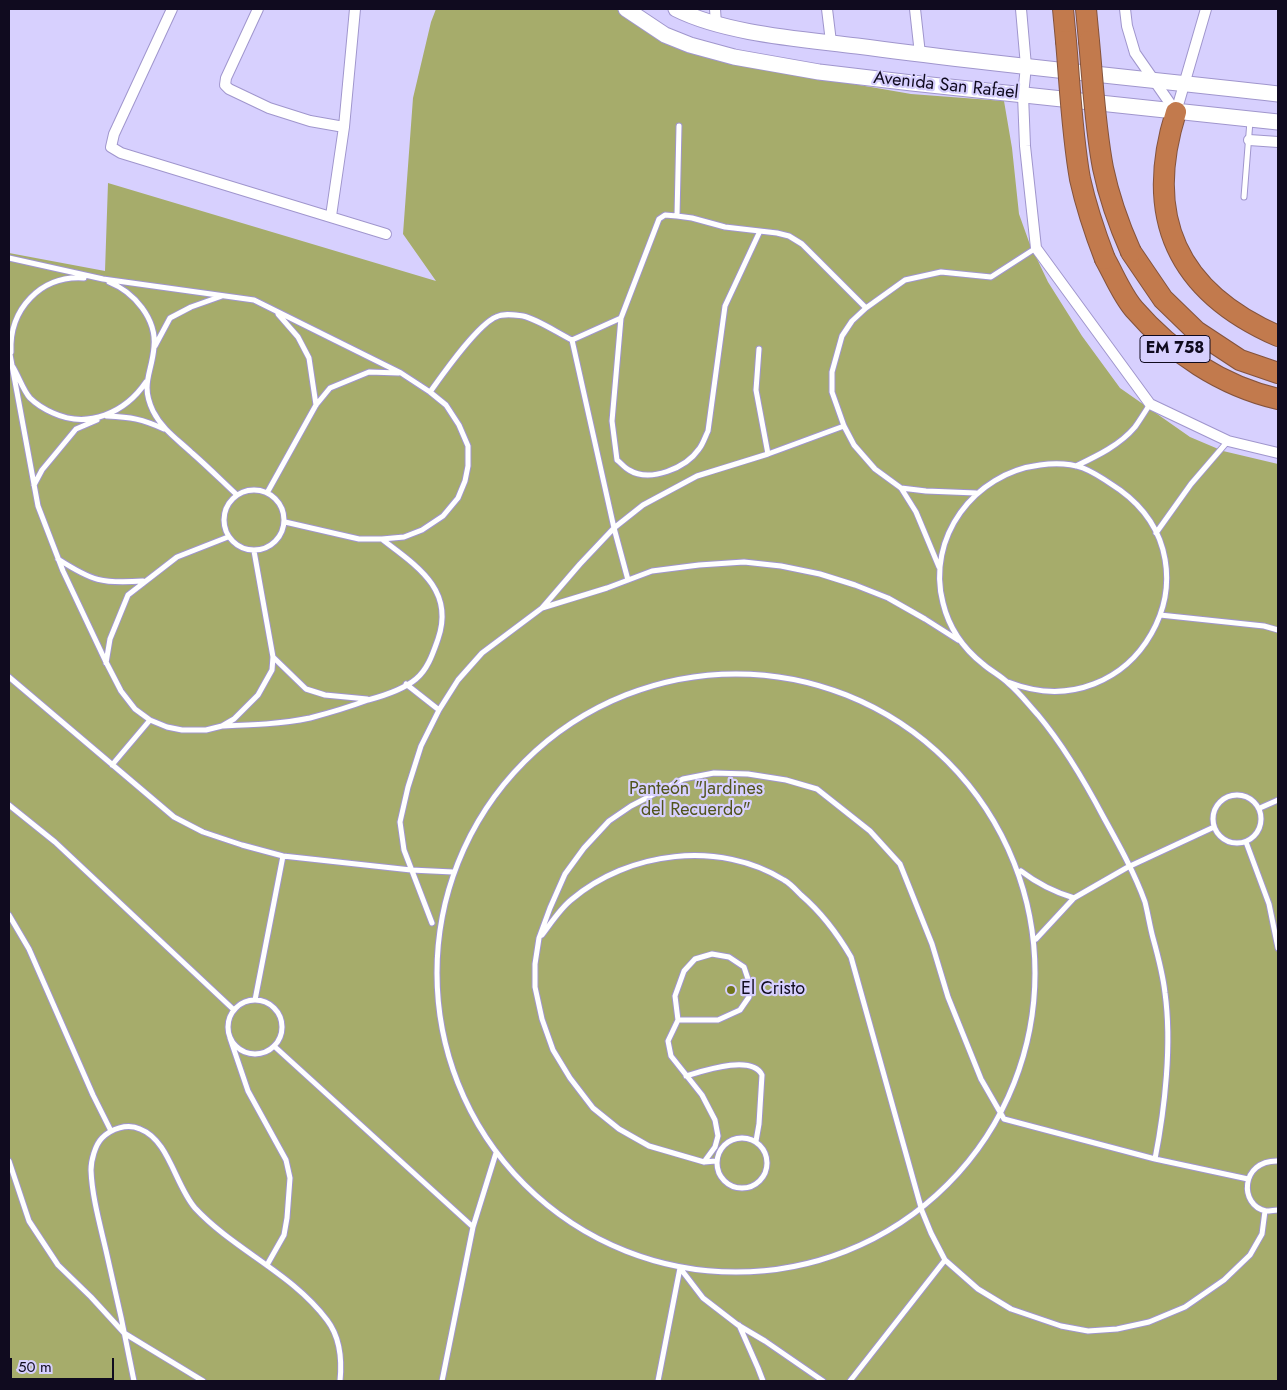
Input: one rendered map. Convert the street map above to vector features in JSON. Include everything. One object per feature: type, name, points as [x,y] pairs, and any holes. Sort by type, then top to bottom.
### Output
[{"type":"highway","name":"EM 758","points":[[1063,9],[1080,179],[1094,231],[1105,259],[1133,308],[1171,346],[1216,376],[1257,394],[1278,399]]},
{"type":"highway","name":"EM 758","points":[[1086,9],[1103,170],[1115,211],[1131,252],[1163,299],[1196,331],[1240,360],[1278,373]]},
{"type":"highway","points":[[1176,112],[1167,146],[1163,187],[1167,222],[1178,252],[1198,281],[1214,296],[1249,322],[1278,336]]},
{"type":"main road","name":"Avenida San Rafael","points":[[626,9],[665,35],[690,45],[734,57],[819,72],[1278,122]]},
{"type":"main road","name":"Avenida San Rafael","points":[[676,9],[716,24],[770,34],[920,54],[1278,94]]},
{"type":"street","points":[[172,9],[114,134],[111,147],[121,153],[386,234]]},
{"type":"street","points":[[258,9],[226,78],[225,85],[229,89],[269,108],[310,121],[344,127]]},
{"type":"street","points":[[331,216],[344,127],[356,9]]},
{"type":"street","points":[[715,9],[716,24]]},
{"type":"street","points":[[828,9],[831,42]]},
{"type":"street","points":[[915,9],[920,54]]},
{"type":"street","points":[[1021,9],[1026,66],[1023,95],[1025,146],[1036,248],[1150,404],[1228,441],[1278,453]]},
{"type":"street","points":[[1125,9],[1127,26],[1136,53],[1176,112]]},
{"type":"street","points":[[1176,112],[1206,9]]},
{"type":"street","points":[[1249,140],[1278,142]]},
{"type":"lane","points":[[1244,198],[1251,119]]},
{"type":"lane","points":[[677,216],[679,126]]},
{"type":"lane","points":[[760,231],[724,306],[708,431],[699,450],[686,462],[660,475],[630,471],[617,460],[612,421],[621,318],[659,219],[665,215],[677,216],[725,227],[760,231],[789,236],[802,244],[866,308]]},
{"type":"lane","points":[[940,569],[916,512],[901,488],[875,469],[854,445],[844,426],[832,392],[832,372],[842,336],[852,321],[866,308],[905,280],[940,272],[991,277],[1036,248]]},
{"type":"lane","points":[[9,258],[103,279],[119,286],[135,298],[150,322],[155,346]]},
{"type":"lane","points":[[165,429],[131,417],[105,416],[83,420],[62,417],[42,408],[29,397],[12,364],[10,338],[15,320],[26,302],[40,289],[53,282],[70,277],[103,279],[254,300],[401,373],[446,405],[468,446],[468,466],[465,482],[458,498],[444,516],[422,530],[404,537],[382,540],[359,539],[285,522]]},
{"type":"lane","points":[[34,486],[42,470],[76,429],[128,403],[139,393],[149,377],[155,346],[170,318],[191,307],[225,295]]},
{"type":"lane","points":[[276,312],[298,337],[309,358],[316,405]]},
{"type":"lane","points":[[430,392],[484,324],[496,317],[506,314],[524,317],[572,340],[621,318]]},
{"type":"lane","points":[[572,340],[614,528],[628,580]]},
{"type":"lane","points":[[9,349],[38,506],[58,559],[121,691],[135,710],[150,720],[167,727],[182,730],[206,730],[222,726],[265,724],[310,718],[388,694],[416,679],[431,658],[440,633],[442,610],[436,587],[414,564],[382,540]]},
{"type":"lane","points":[[759,350],[756,390],[768,454]]},
{"type":"lane","points":[[267,492],[316,405],[330,388],[369,372],[401,373]]},
{"type":"lane","points":[[146,382],[153,410],[165,429],[237,495]]},
{"type":"lane","points":[[1076,466],[1124,438],[1150,404]]},
{"type":"lane","points":[[433,924],[453,872],[473,831],[496,794],[520,762],[547,741],[610,704],[652,687],[697,677],[740,673],[780,675],[815,683],[842,692],[898,724],[951,767],[978,798],[1021,872],[1036,939],[1036,973],[1029,1036],[1004,1119],[979,1156],[954,1183],[922,1211],[892,1230],[832,1255],[791,1265],[710,1269],[680,1268],[652,1261],[623,1250],[589,1231],[554,1207],[519,1178],[496,1153],[464,1104],[439,1022],[433,924],[404,850],[400,822],[421,746],[439,710],[458,680],[482,653],[542,608],[614,528],[643,505],[697,476],[768,454],[844,426]]},
{"type":"lane","points":[[1156,533],[1191,484],[1228,441]]},
{"type":"lane","points":[[542,608],[607,588],[652,571],[744,562],[781,566],[820,574],[888,598],[925,618],[961,642],[981,663],[1008,682],[1020,687],[1048,692],[1069,691],[1096,684],[1131,661],[1147,642],[1160,615],[1166,588],[1166,572],[1156,533],[1140,508],[1108,481],[1076,466],[1045,464],[1017,469],[995,479],[976,493],[961,510],[950,530],[941,555],[940,588],[944,607],[961,642]]},
{"type":"lane","points":[[901,488],[976,493]]},
{"type":"lane","points":[[254,490],[267,492],[281,506],[285,522],[283,532],[272,546],[263,550],[254,551],[242,548],[228,537],[224,528],[223,517],[226,508],[237,495],[254,490]]},
{"type":"lane","points":[[106,663],[110,639],[118,615],[128,595],[143,581],[177,557],[228,537]]},
{"type":"lane","points":[[222,726],[234,718],[258,695],[272,670],[274,657],[254,551]]},
{"type":"lane","points":[[58,559],[93,579],[115,583],[143,581]]},
{"type":"lane","points":[[1160,615],[1264,626],[1278,630]]},
{"type":"lane","points":[[274,657],[306,689],[325,695],[370,700]]},
{"type":"lane","points":[[9,677],[174,818],[203,832],[283,856],[411,870],[453,872]]},
{"type":"lane","points":[[1008,682],[1050,729],[1066,753],[1100,810],[1144,902],[1165,992],[1168,1028],[1164,1109],[1155,1159]]},
{"type":"lane","points":[[406,684],[439,710]]},
{"type":"lane","points":[[112,766],[150,720]]},
{"type":"lane","points":[[716,1161],[704,1162],[649,1146],[619,1129],[592,1108],[570,1078],[553,1050],[542,1019],[535,987],[535,964],[539,938],[565,874],[584,848],[609,821],[631,806],[683,779],[714,773],[748,774],[786,780],[817,789],[870,831],[900,864],[932,944],[948,997],[981,1079],[1004,1119],[1155,1159],[1248,1179]]},
{"type":"lane","points":[[1238,794],[1249,798],[1260,808],[1262,815],[1260,830],[1253,838],[1238,844],[1228,842],[1218,835],[1214,827],[1213,816],[1215,808],[1221,801],[1238,794]]},
{"type":"lane","points":[[1260,808],[1278,800]]},
{"type":"lane","points":[[9,805],[55,842],[234,1010]]},
{"type":"lane","points":[[1036,939],[1074,898],[1128,867],[1214,827]]},
{"type":"lane","points":[[1246,842],[1269,904],[1278,948]]},
{"type":"lane","points":[[539,938],[570,900],[607,876],[641,862],[709,855],[737,860],[764,869],[786,880],[815,907],[836,932],[850,957],[922,1211],[930,1233],[945,1260],[978,1289],[1011,1309],[1061,1326],[1088,1331],[1117,1329],[1149,1322],[1185,1307],[1224,1280],[1250,1255],[1262,1234],[1265,1210]]},
{"type":"lane","points":[[256,1000],[283,856]]},
{"type":"lane","points":[[1021,872],[1048,888],[1074,898]]},
{"type":"lane","points":[[9,915],[29,949],[112,1131]]},
{"type":"lane","points":[[678,1020],[718,1020],[740,1010],[749,997],[749,982],[744,967],[729,957],[712,954],[695,959],[684,970],[675,996],[678,1020],[668,1041],[671,1056],[702,1095],[715,1120],[718,1136],[715,1147],[704,1162]]},
{"type":"lane","points":[[230,1038],[238,1048],[247,1053],[257,1054],[266,1051],[274,1046],[282,1030],[279,1014],[272,1006],[262,1001],[247,1001],[234,1010],[230,1016],[228,1027],[230,1038],[248,1091],[286,1160],[290,1178],[284,1236],[267,1265]]},
{"type":"lane","points":[[274,1046],[473,1227]]},
{"type":"lane","points":[[686,1076],[717,1067],[746,1065],[754,1066],[759,1070],[762,1075],[756,1141]]},
{"type":"lane","points":[[134,1381],[100,1224],[91,1169],[94,1152],[100,1140],[112,1131],[126,1126],[140,1128],[156,1140],[193,1206],[212,1225],[267,1265],[311,1302],[328,1321],[337,1341],[342,1363],[340,1381]]},
{"type":"lane","points":[[739,1137],[756,1141],[765,1152],[768,1165],[763,1178],[753,1186],[740,1189],[727,1184],[718,1174],[716,1161],[718,1152],[723,1145],[739,1137]]},
{"type":"lane","points":[[442,1381],[473,1227],[496,1153]]},
{"type":"lane","points":[[1278,1162],[1268,1161],[1256,1166],[1248,1179],[1248,1193],[1255,1204],[1265,1210],[1278,1210]]},
{"type":"lane","points":[[9,1162],[29,1220],[58,1265],[124,1332],[203,1381]]},
{"type":"lane","points":[[850,1381],[945,1260]]},
{"type":"lane","points":[[680,1268],[703,1298],[738,1325],[823,1381]]},
{"type":"lane","points":[[658,1381],[680,1268]]},
{"type":"lane","points":[[738,1325],[763,1381]]},
{"type":"green space","name":"Panteón \"Jardines del Recuerdo\"","points":[[436,9],[621,9],[664,37],[819,78],[911,94],[1004,101],[1012,148],[1019,214],[1029,242],[1048,282],[1082,336],[1120,388],[1190,437],[1223,451],[1278,464],[1278,1381],[9,1381],[9,253],[105,271],[108,183],[436,281],[403,234],[413,98],[431,22]]},
{"type":"place","name":"El Cristo","points":[[731,990]]}]
